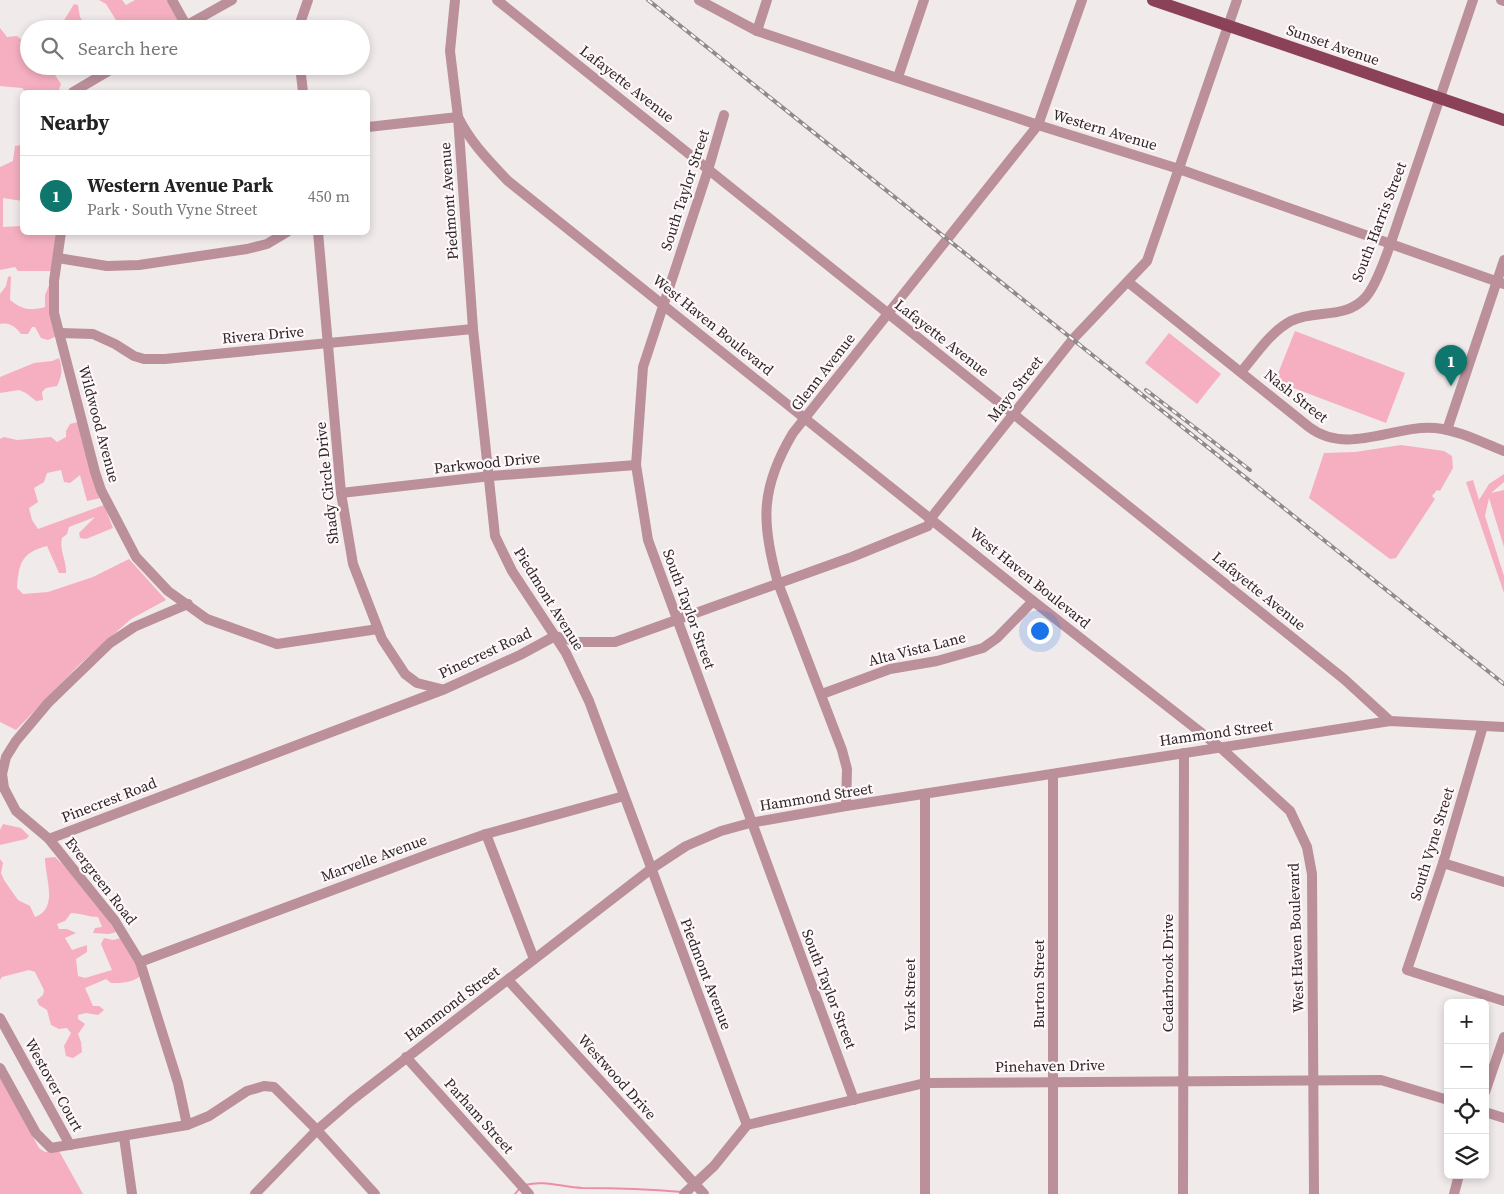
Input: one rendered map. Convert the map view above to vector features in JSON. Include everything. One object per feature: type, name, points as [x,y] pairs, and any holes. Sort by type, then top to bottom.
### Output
[{"type":"main road","name":"Sunset Avenue","points":[[1152,0],[1504,120]]},
{"type":"street","points":[[172,0],[180,20]]},
{"type":"street","points":[[196,20],[232,0]]},
{"type":"street","points":[[301,20],[308,0]]},
{"type":"street","name":"Piedmont Avenue","points":[[455,0],[450,30],[450,51],[458,117],[474,329],[496,536],[500,550],[555,636],[586,694],[747,1125]]},
{"type":"street","name":"Lafayette Avenue","points":[[497,0],[1344,679],[1390,721]]},
{"type":"street","name":"Western Avenue","points":[[699,0],[756,31],[1038,125],[1179,169],[1500,282]]},
{"type":"street","points":[[756,31],[767,0]]},
{"type":"street","points":[[898,77],[924,0]]},
{"type":"street","name":"Glenn Avenue","points":[[846,806],[847,769],[822,694],[778,583],[768,546],[767,494],[774,467],[793,433],[1038,125],[1082,0]]},
{"type":"street","points":[[1228,26],[1237,0]]},
{"type":"street","name":"South Harris Street","points":[[1242,372],[1271,336],[1292,320],[1341,312],[1365,298],[1371,289],[1390,243],[1473,0]]},
{"type":"street","name":"Mayo Street","points":[[931,518],[1073,339],[1147,261],[1228,26]]},
{"type":"street","points":[[75,90],[101,75]]},
{"type":"street","points":[[301,75],[303,90]]},
{"type":"street","name":"South Taylor Street","points":[[724,115],[708,170],[643,367],[636,465],[648,540],[750,823],[854,1100]]},
{"type":"street","points":[[370,127],[458,117]]},
{"type":"street","name":"West Haven Boulevard","points":[[458,117],[479,152],[508,181],[1033,601],[1222,748],[1290,811],[1307,848],[1312,882],[1314,1194]]},
{"type":"street","name":"Wildwood Avenue","points":[[60,235],[54,313],[86,442],[101,490],[136,557],[168,591],[207,619],[276,644],[378,629]]},
{"type":"street","points":[[58,258],[107,266],[139,265],[254,247],[267,244],[282,235]]},
{"type":"street","name":"Shady Circle Drive","points":[[318,235],[341,493],[353,564],[378,629],[405,674],[417,683],[428,687],[445,689]]},
{"type":"street","points":[[1447,430],[1500,282],[1504,260]]},
{"type":"street","name":"Nash Street","points":[[1128,282],[1316,432],[1332,439],[1356,439],[1419,428],[1447,430],[1504,451]]},
{"type":"street","name":"Rivera Drive","points":[[60,333],[93,334],[115,344],[134,356],[144,358],[328,344],[474,329]]},
{"type":"street","name":"Parkwood Drive","points":[[341,493],[491,476],[636,465]]},
{"type":"street","name":"Pinecrest Road","points":[[49,840],[445,689],[520,655],[555,636],[583,643],[615,642],[677,621],[928,526],[931,518]]},
{"type":"street","name":"Alta Vista Lane","points":[[822,694],[890,669],[938,661],[983,648],[997,638],[1033,601]]},
{"type":"street","name":"Evergreen Road","points":[[187,1125],[178,1083],[140,962],[116,921],[49,840],[16,811],[4,788],[2,774],[6,758],[16,741],[54,697],[110,644],[134,627],[188,604]]},
{"type":"street","name":"Hammond Street","points":[[255,1194],[317,1130],[406,1057],[651,869],[701,839],[721,831],[750,823],[846,806],[1390,721],[1504,727]]},
{"type":"street","name":"South Vyne Street","points":[[1483,726],[1443,863],[1407,970],[1504,1001]]},
{"type":"street","name":"Cedarbrook Drive","points":[[1183,1194],[1184,753]]},
{"type":"street","name":"Burton Street","points":[[1053,774],[1053,1194]]},
{"type":"street","name":"York Street","points":[[924,795],[925,1194]]},
{"type":"street","name":"Marvelle Avenue","points":[[140,962],[486,834],[624,796]]},
{"type":"street","points":[[486,834],[534,959]]},
{"type":"street","points":[[1443,863],[1504,882]]},
{"type":"street","name":"Westwood Drive","points":[[508,980],[704,1194]]},
{"type":"street","name":"Westover Court","points":[[0,1018],[70,1145],[51,1148],[40,1139],[0,1068]]},
{"type":"street","points":[[1486,1089],[1504,1037]]},
{"type":"street","name":"Parham Street","points":[[406,1057],[529,1194]]},
{"type":"street","name":"Pinehaven Drive","points":[[747,1125],[925,1083],[1054,1080],[1381,1080],[1444,1099]]},
{"type":"street","points":[[70,1145],[187,1125],[209,1116],[247,1091],[264,1086],[274,1088],[282,1094],[375,1194]]},
{"type":"street","points":[[1489,1113],[1504,1118]]},
{"type":"street","points":[[684,1194],[714,1166],[747,1125]]},
{"type":"street","points":[[124,1137],[132,1194]]},
{"type":"street","points":[[1454,1194],[1458,1179]]},
{"type":"shaded area","points":[[99,0],[122,0],[126,5],[135,0],[167,0],[178,20],[116,20],[106,4]]},
{"type":"shaded area","points":[[74,4],[78,5],[82,20],[64,20]]},
{"type":"shaded area","points":[[0,28],[7,37],[17,36],[20,39],[20,75],[55,75],[61,84],[59,90],[24,90],[22,88],[0,86]]},
{"type":"shaded area","points":[[20,145],[20,201],[3,198],[3,227],[20,226],[20,235],[58,235],[52,271],[18,271],[15,267],[0,270],[0,167],[13,161],[15,146]]},
{"type":"shaded area","points":[[11,276],[10,300],[27,309],[45,307],[45,295],[50,283],[57,336],[48,340],[41,338],[35,327],[32,327],[28,334],[21,334],[12,326],[0,324],[0,294],[6,286],[8,277]]},
{"type":"shaded area","points":[[1295,331],[1405,373],[1386,423],[1275,381]]},
{"type":"shaded area","points":[[1169,333],[1221,374],[1197,404],[1145,363]]},
{"type":"shaded area","points":[[59,358],[61,376],[59,383],[57,386],[46,388],[42,392],[43,400],[36,401],[19,390],[0,393],[0,377],[34,363],[52,361]]},
{"type":"shaded area","points":[[78,422],[101,498],[87,501],[80,475],[70,483],[64,482],[61,470],[47,473],[44,482],[34,488],[38,502],[29,508],[32,520],[38,529],[104,505],[113,528],[86,539],[80,538],[79,533],[95,517],[69,527],[61,543],[66,573],[59,573],[47,546],[32,552],[23,560],[17,588],[23,594],[48,592],[93,577],[129,559],[166,600],[131,619],[78,666],[16,730],[0,722],[0,439],[4,437],[17,440],[51,437],[57,442],[66,437],[66,431],[70,424]]},
{"type":"shaded area","points":[[1401,445],[1444,451],[1452,456],[1453,468],[1440,491],[1437,490],[1432,496],[1435,499],[1396,558],[1390,559],[1309,498],[1324,453],[1355,452]]},
{"type":"shaded area","points":[[1504,474],[1504,482],[1491,493],[1504,490],[1504,547],[1489,498],[1485,516],[1504,576],[1504,593],[1466,482],[1473,480],[1479,500],[1489,484]]},
{"type":"shaded area","points":[[3,824],[21,828],[29,836],[26,839],[0,845],[0,830]]},
{"type":"shaded area","points":[[55,857],[88,892],[116,932],[109,934],[93,933],[95,928],[102,927],[98,917],[71,913],[65,921],[57,924],[59,929],[67,929],[76,933],[65,938],[72,950],[87,945],[87,952],[76,959],[78,976],[85,978],[112,970],[101,944],[104,938],[113,940],[121,938],[129,948],[141,975],[134,980],[123,983],[111,983],[106,979],[85,988],[93,1006],[99,1006],[104,1010],[98,1015],[86,1013],[78,1015],[78,1019],[85,1024],[78,1034],[82,1052],[73,1058],[66,1056],[64,1046],[71,1033],[67,1028],[59,1029],[51,1025],[47,1010],[39,1005],[37,1000],[43,995],[44,990],[35,972],[29,970],[2,977],[0,980],[0,859],[3,863],[1,873],[4,880],[18,900],[30,906],[35,917],[47,907],[49,900],[45,858]]},
{"type":"shaded area","points":[[0,1077],[39,1148],[45,1152],[59,1151],[83,1194],[0,1194]]},
{"type":"waterway","points":[[525,1185],[546,1183],[582,1188],[682,1192]]},
{"type":"waterway","points":[[515,1194],[519,1189]]},
{"type":"railway","points":[[648,0],[1504,684]]},
{"type":"railway","points":[[1146,390],[1250,470]]},
{"type":"place","name":"Western Avenue Park","points":[[1451,386]]}]
